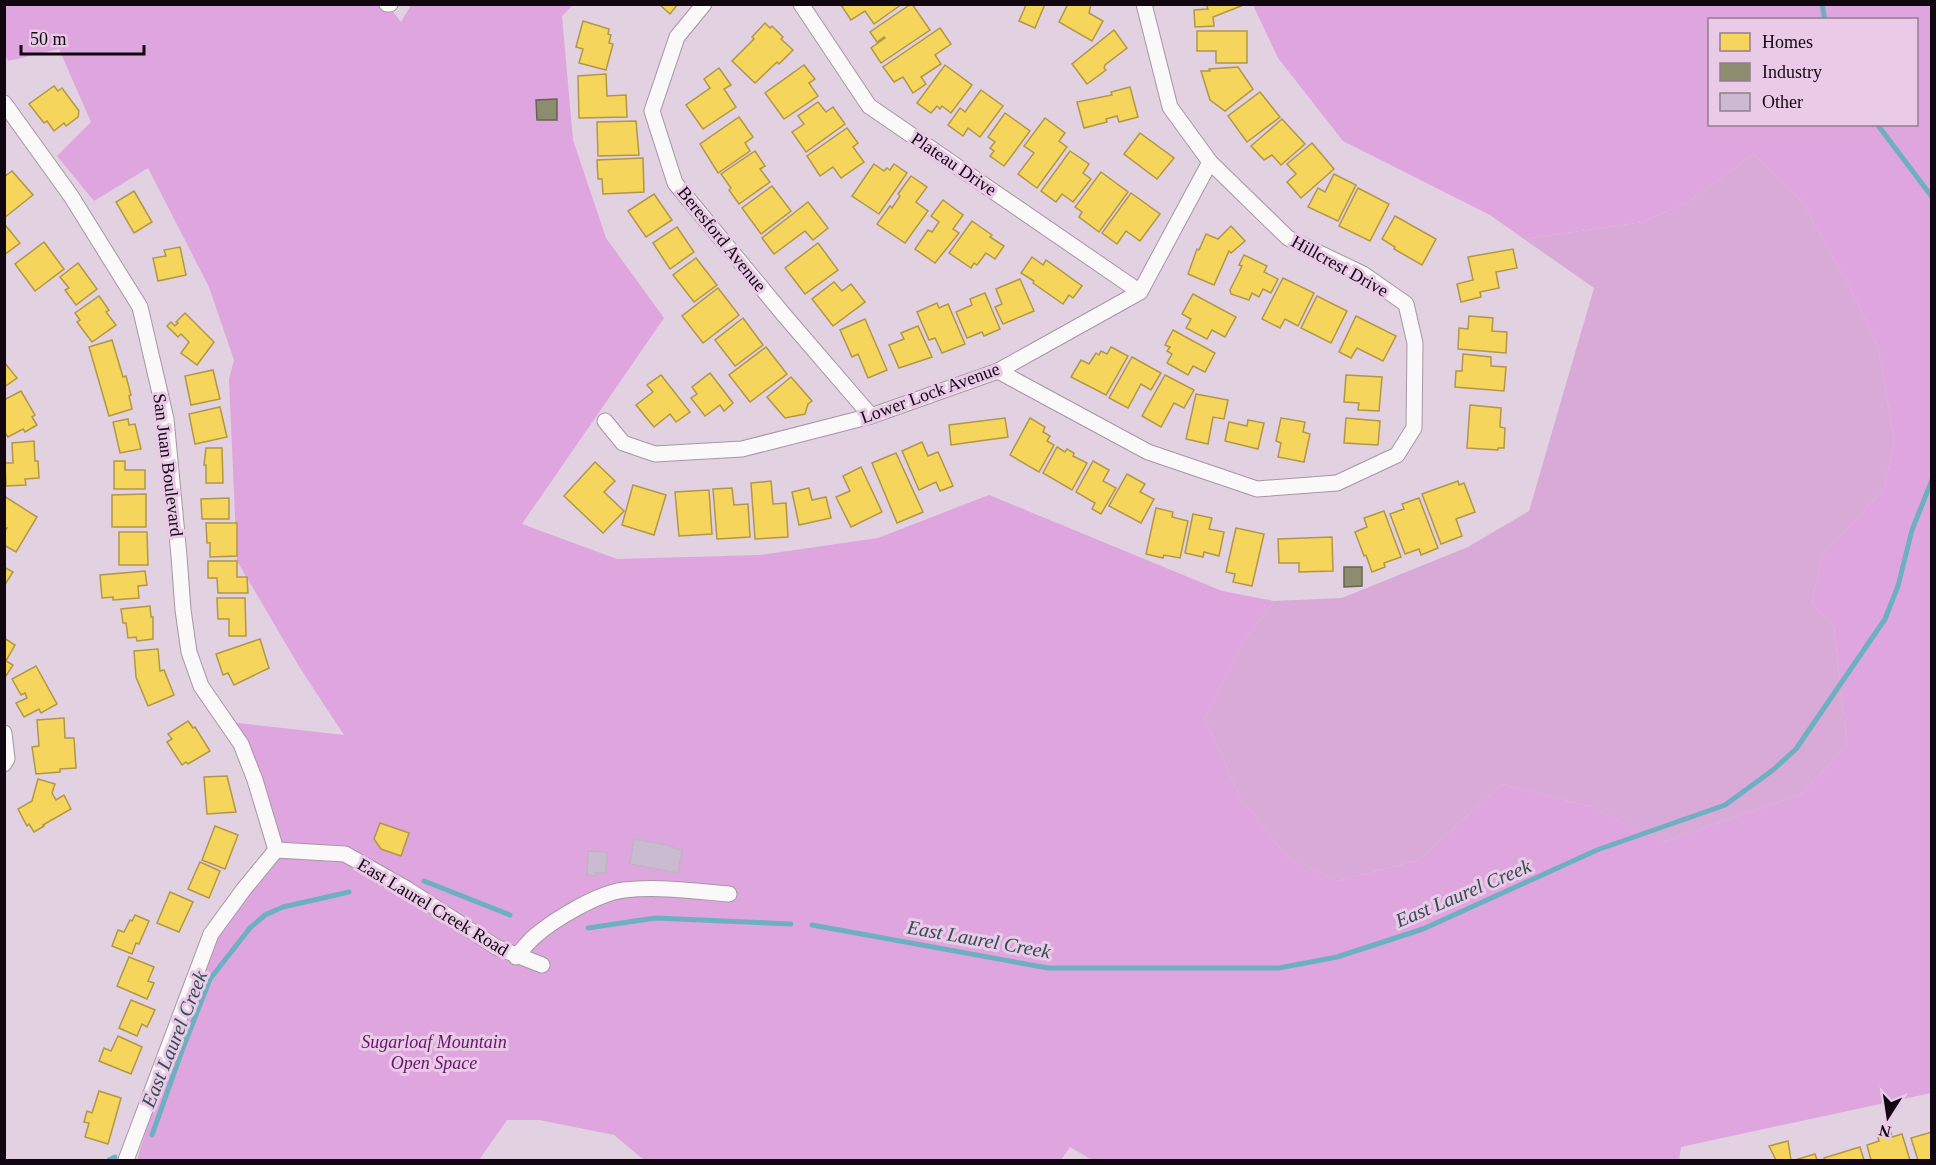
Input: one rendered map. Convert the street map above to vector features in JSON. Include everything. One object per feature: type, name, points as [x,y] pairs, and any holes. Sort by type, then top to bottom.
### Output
[{"type":"street","name":"Beresford Avenue","points":[[704,4],[677,37],[652,111],[675,183],[871,416]]},
{"type":"street","name":"Plateau Drive","points":[[801,4],[869,106],[1140,292]]},
{"type":"street","name":"Hillcrest Drive","points":[[998,371],[1148,452],[1257,489],[1337,483],[1397,455],[1414,428],[1415,343],[1406,304],[1363,274],[1288,238],[1210,162],[1170,107],[1144,4]]},
{"type":"street","name":"San Juan Boulevard","points":[[4,103],[71,196],[140,307],[166,419],[183,610],[189,652],[201,686],[241,744],[255,780],[276,850]]},
{"type":"street","points":[[1140,292],[1210,162]]},
{"type":"street","name":"Lower Lock Avenue","points":[[604,421],[623,443],[655,454],[742,449],[871,416],[998,371],[1140,292]]},
{"type":"street","points":[[4,733],[7,759],[4,764]]},
{"type":"street","points":[[126,1161],[212,934],[243,889],[276,850]]},
{"type":"street","name":"East Laurel Creek Road","points":[[276,850],[345,854],[407,889],[496,948],[542,965]]},
{"type":"street","points":[[516,957],[535,936],[582,905],[622,890],[652,889],[729,894]]},
{"type":"shaded area","points":[[1754,154],[1801,200],[1851,290],[1878,346],[1894,440],[1884,489],[1821,557],[1812,604],[1834,627],[1847,746],[1800,795],[1663,842],[1592,807],[1502,784],[1419,860],[1337,881],[1287,857],[1240,797],[1205,719],[1243,642],[1274,601],[1342,598],[1468,547],[1529,511],[1594,288],[1524,239],[1643,222],[1688,202]]},
{"type":"green space","name":"Sugarloaf Mountain Open Space","points":[[387,4],[401,22],[411,5],[573,5],[562,16],[573,140],[606,238],[664,318],[522,524],[617,559],[760,555],[878,538],[989,495],[1222,591],[1274,601],[1243,642],[1205,719],[1240,797],[1287,857],[1337,881],[1419,860],[1502,784],[1592,807],[1663,842],[1800,795],[1847,746],[1834,627],[1812,604],[1821,557],[1884,489],[1894,440],[1878,346],[1851,290],[1801,200],[1754,154],[1688,202],[1643,222],[1524,239],[1490,215],[1343,141],[1278,58],[1253,5],[1931,5],[1931,1093],[1681,1147],[1679,1160],[1092,1160],[1070,1147],[1061,1160],[644,1160],[614,1135],[539,1120],[507,1120],[479,1160],[137,1160],[207,932],[268,848],[248,777],[221,721],[344,735],[300,668],[237,561],[229,379],[234,360],[209,287],[148,168],[94,201],[57,156],[91,122],[59,49],[8,61],[5,55],[5,5]]},
{"type":"building: Homes","points":[[659,4],[678,4],[670,14]]},
{"type":"building: Homes","points":[[902,4],[874,24],[865,11],[851,20],[841,5]]},
{"type":"building: Homes","points":[[911,4],[930,30],[881,63],[871,48],[885,38],[877,42],[870,32]]},
{"type":"building: Homes","points":[[1024,4],[1045,4],[1035,28],[1019,21],[1026,5]]},
{"type":"building: Homes","points":[[1068,4],[1091,4],[1089,13],[1103,21],[1092,41],[1059,22]]},
{"type":"building: Homes","points":[[1206,4],[1240,4],[1241,6],[1213,17],[1214,26],[1195,27],[1194,10],[1208,9]]},
{"type":"building: Homes","points":[[583,21],[609,29],[608,34],[611,35],[609,43],[613,44],[606,70],[579,63],[583,49],[576,47]]},
{"type":"building: Homes","points":[[765,23],[770,28],[772,26],[793,50],[755,83],[732,61],[754,39],[752,37]]},
{"type":"building: Homes","points":[[940,28],[951,44],[935,55],[941,64],[921,77],[926,84],[913,93],[903,77],[894,82],[883,67]]},
{"type":"building: Homes","points":[[1114,30],[1127,48],[1105,65],[1106,70],[1087,84],[1072,64]]},
{"type":"building: Homes","points":[[1197,31],[1247,31],[1247,63],[1216,63],[1216,51],[1197,51]]},
{"type":"building: Homes","points":[[804,65],[815,79],[809,83],[818,96],[784,119],[765,93]]},
{"type":"building: Homes","points":[[945,65],[972,85],[951,113],[942,106],[940,109],[937,106],[931,113],[917,103]]},
{"type":"building: Homes","points":[[1238,67],[1253,89],[1225,111],[1210,100],[1201,71]]},
{"type":"building: Homes","points":[[719,68],[731,85],[724,89],[736,107],[703,129],[686,105],[710,88],[704,79]]},
{"type":"building: Homes","points":[[606,74],[607,96],[626,95],[627,117],[579,118],[578,76]]},
{"type":"building: Homes","points":[[54,86],[58,91],[62,88],[79,111],[78,117],[66,126],[64,123],[54,131],[47,121],[44,123],[29,104]]},
{"type":"building: Homes","points":[[1130,87],[1138,117],[1119,122],[1117,116],[1106,119],[1107,122],[1084,128],[1077,102],[1112,95],[1111,92]]},
{"type":"building: Homes","points":[[981,90],[1003,106],[980,137],[968,128],[963,136],[948,125],[960,108],[965,112]]},
{"type":"building: Homes","points":[[1260,92],[1280,117],[1247,142],[1228,116]]},
{"type":"building: Homes","points":[[818,102],[826,112],[833,107],[845,124],[806,152],[792,132],[804,124],[798,116]]},
{"type":"building: Homes","points":[[1005,113],[1030,131],[1004,166],[990,156],[994,151],[990,148],[995,142],[988,137]]},
{"type":"building: Homes","points":[[739,117],[753,137],[745,143],[750,151],[718,173],[700,144]]},
{"type":"building: Homes","points":[[1045,118],[1065,133],[1059,141],[1067,147],[1037,188],[1018,174],[1034,153],[1024,146]]},
{"type":"building: Homes","points":[[1282,119],[1305,144],[1281,165],[1272,155],[1264,160],[1251,146]]},
{"type":"building: Homes","points":[[636,121],[639,155],[598,156],[597,122]]},
{"type":"building: Homes","points":[[847,128],[858,143],[853,147],[864,162],[841,178],[833,167],[820,176],[807,156]]},
{"type":"building: Homes","points":[[1140,133],[1174,158],[1157,179],[1124,154]]},
{"type":"building: Homes","points":[[1312,143],[1334,169],[1301,198],[1287,182],[1296,174],[1287,164]]},
{"type":"building: Homes","points":[[755,151],[765,166],[760,169],[770,182],[739,204],[721,174]]},
{"type":"building: Homes","points":[[1070,151],[1089,164],[1083,173],[1091,179],[1073,202],[1062,194],[1056,202],[1041,191]]},
{"type":"building: Homes","points":[[643,158],[644,192],[603,194],[602,179],[598,179],[597,160]]},
{"type":"building: Homes","points":[[874,164],[884,171],[887,168],[890,170],[894,164],[907,173],[879,214],[852,196]]},
{"type":"building: Homes","points":[[12,171],[33,195],[4,218],[4,177]]},
{"type":"building: Homes","points":[[1101,172],[1128,192],[1099,232],[1079,217],[1082,212],[1075,207]]},
{"type":"building: Homes","points":[[1334,174],[1356,185],[1338,221],[1308,207],[1318,188],[1325,192]]},
{"type":"building: Homes","points":[[911,176],[927,187],[916,202],[928,211],[905,243],[877,224],[890,206],[892,208],[900,196],[898,194]]},
{"type":"building: Homes","points":[[772,186],[791,211],[761,234],[742,208]]},
{"type":"building: Homes","points":[[1358,188],[1389,204],[1370,241],[1339,226]]},
{"type":"building: Homes","points":[[134,191],[152,222],[134,233],[116,202]]},
{"type":"building: Homes","points":[[1131,193],[1160,214],[1140,241],[1126,231],[1117,244],[1102,233]]},
{"type":"building: Homes","points":[[654,194],[672,220],[646,237],[628,211]]},
{"type":"building: Homes","points":[[943,200],[963,215],[953,229],[959,233],[935,263],[915,249],[928,230],[932,232],[939,222],[931,216]]},
{"type":"building: Homes","points":[[808,202],[828,228],[813,240],[805,231],[774,254],[762,238]]},
{"type":"building: Homes","points":[[1395,216],[1436,239],[1422,265],[1394,249],[1395,247],[1382,239]]},
{"type":"building: Homes","points":[[972,221],[1004,246],[995,259],[986,253],[977,265],[974,263],[971,268],[949,253]]},
{"type":"building: Homes","points":[[6,226],[20,243],[4,255],[4,227]]},
{"type":"building: Homes","points":[[1231,226],[1245,241],[1231,253],[1229,251],[1214,285],[1188,274],[1197,249],[1199,250],[1206,234],[1218,239]]},
{"type":"building: Homes","points":[[677,227],[694,252],[670,269],[653,243]]},
{"type":"building: Homes","points":[[44,242],[64,269],[35,291],[15,264]]},
{"type":"building: Homes","points":[[818,243],[838,270],[805,294],[785,268]]},
{"type":"building: Homes","points":[[180,247],[186,275],[158,281],[153,258],[166,256],[164,250]]},
{"type":"building: Homes","points":[[1513,249],[1517,268],[1496,272],[1499,288],[1480,292],[1481,297],[1461,302],[1457,284],[1473,280],[1468,257]]},
{"type":"building: Homes","points":[[1244,255],[1267,266],[1264,272],[1278,279],[1271,293],[1263,289],[1259,297],[1252,293],[1249,300],[1231,294],[1230,290],[1242,266],[1239,265]]},
{"type":"building: Homes","points":[[1032,257],[1043,265],[1046,260],[1082,286],[1073,298],[1069,295],[1063,304],[1021,273]]},
{"type":"building: Homes","points":[[696,258],[717,285],[694,302],[673,275]]},
{"type":"building: Homes","points":[[78,263],[97,289],[76,305],[65,290],[69,288],[60,277]]},
{"type":"building: Homes","points":[[1283,278],[1314,293],[1298,326],[1285,319],[1280,328],[1262,319]]},
{"type":"building: Homes","points":[[1020,279],[1034,311],[1003,324],[995,307],[1002,304],[996,289]]},
{"type":"building: Homes","points":[[834,282],[842,291],[851,284],[865,302],[833,326],[812,299]]},
{"type":"building: Homes","points":[[718,288],[739,315],[703,343],[682,316]]},
{"type":"building: Homes","points":[[985,293],[1000,329],[984,336],[982,332],[967,338],[956,312],[972,305],[970,299]]},
{"type":"building: Homes","points":[[1193,294],[1236,317],[1225,337],[1212,330],[1207,339],[1186,328],[1191,319],[1182,314]]},
{"type":"building: Homes","points":[[99,296],[109,310],[106,312],[116,325],[92,342],[77,322],[80,320],[75,313]]},
{"type":"building: Homes","points":[[1317,296],[1347,311],[1331,343],[1301,328]]},
{"type":"building: Homes","points":[[937,303],[939,308],[948,304],[965,344],[942,353],[935,338],[929,340],[917,312]]},
{"type":"building: Homes","points":[[185,313],[214,342],[197,365],[181,353],[189,342],[181,334],[178,337],[167,326],[171,322],[175,326]]},
{"type":"building: Homes","points":[[1356,316],[1396,336],[1383,361],[1357,348],[1351,358],[1339,352]]},
{"type":"building: Homes","points":[[1469,316],[1493,318],[1492,331],[1507,332],[1506,353],[1458,349],[1459,328],[1468,329]]},
{"type":"building: Homes","points":[[743,318],[763,345],[735,366],[715,340]]},
{"type":"building: Homes","points":[[865,319],[887,370],[868,378],[858,354],[852,357],[840,330]]},
{"type":"building: Homes","points":[[918,326],[932,357],[899,368],[889,345],[904,339],[901,333]]},
{"type":"building: Homes","points":[[1173,330],[1215,353],[1205,372],[1193,366],[1188,375],[1167,363],[1172,354],[1167,351],[1170,347],[1165,345]]},
{"type":"building: Homes","points":[[112,340],[123,377],[126,376],[132,409],[109,416],[89,347]]},
{"type":"building: Homes","points":[[766,347],[787,374],[750,402],[729,375]]},
{"type":"building: Homes","points":[[1111,347],[1128,356],[1106,395],[1071,377],[1081,360],[1089,364],[1096,353],[1099,355],[1101,351],[1107,354]]},
{"type":"building: Homes","points":[[1463,354],[1491,357],[1491,366],[1506,367],[1504,391],[1455,387],[1456,371],[1462,371]]},
{"type":"building: Homes","points":[[1132,357],[1161,373],[1151,390],[1141,384],[1128,408],[1109,398]]},
{"type":"building: Homes","points":[[4,362],[17,378],[4,387]]},
{"type":"building: Homes","points":[[213,370],[220,399],[191,405],[185,376]]},
{"type":"building: Homes","points":[[710,373],[733,403],[724,411],[720,405],[705,416],[691,398],[697,394],[692,387]]},
{"type":"building: Homes","points":[[661,375],[690,412],[676,422],[670,414],[654,427],[636,405],[653,392],[647,385]]},
{"type":"building: Homes","points":[[1165,375],[1194,390],[1184,408],[1174,403],[1161,427],[1142,416]]},
{"type":"building: Homes","points":[[1346,375],[1382,377],[1379,411],[1358,410],[1359,403],[1344,402]]},
{"type":"building: Homes","points":[[791,377],[812,401],[808,404],[805,414],[785,418],[767,397]]},
{"type":"building: Homes","points":[[21,391],[35,415],[32,417],[37,425],[25,432],[23,429],[8,437],[4,431],[4,400]]},
{"type":"building: Homes","points":[[1196,394],[1228,400],[1224,419],[1213,417],[1208,444],[1186,439]]},
{"type":"building: Homes","points":[[1470,405],[1501,408],[1500,427],[1505,428],[1504,448],[1498,448],[1498,450],[1467,448]]},
{"type":"building: Homes","points":[[220,407],[227,437],[195,444],[189,414]]},
{"type":"building: Homes","points":[[1005,418],[1008,437],[951,445],[949,425]]},
{"type":"building: Homes","points":[[1030,418],[1045,427],[1043,432],[1050,436],[1047,441],[1054,445],[1039,472],[1010,455]]},
{"type":"building: Homes","points":[[1281,418],[1305,422],[1303,432],[1310,434],[1304,462],[1278,457],[1281,443],[1276,441]]},
{"type":"building: Homes","points":[[1346,418],[1380,421],[1378,445],[1344,443]]},
{"type":"building: Homes","points":[[128,419],[129,425],[135,424],[141,449],[120,453],[113,422]]},
{"type":"building: Homes","points":[[1248,420],[1264,423],[1258,449],[1225,441],[1229,422],[1247,426]]},
{"type":"building: Homes","points":[[34,441],[39,478],[25,479],[26,485],[6,486],[5,463],[13,463],[12,443]]},
{"type":"building: Homes","points":[[922,442],[928,456],[938,452],[953,486],[940,491],[936,482],[919,490],[902,451]]},
{"type":"building: Homes","points":[[1057,447],[1065,452],[1067,449],[1074,453],[1073,456],[1087,463],[1072,490],[1043,473]]},
{"type":"building: Homes","points":[[206,448],[222,448],[223,483],[206,483],[206,465],[204,465]]},
{"type":"building: Homes","points":[[896,453],[923,512],[897,523],[872,463]]},
{"type":"building: Homes","points":[[114,461],[125,461],[125,470],[145,470],[145,489],[114,489]]},
{"type":"building: Homes","points":[[1093,461],[1109,470],[1103,481],[1116,488],[1101,514],[1092,509],[1095,503],[1076,492]]},
{"type":"building: Homes","points":[[595,462],[615,481],[604,492],[624,511],[603,533],[564,496]]},
{"type":"building: Homes","points":[[861,467],[882,512],[851,527],[836,497],[850,491],[843,476]]},
{"type":"building: Homes","points":[[1127,474],[1145,484],[1140,492],[1154,499],[1141,523],[1109,506]]},
{"type":"building: Homes","points":[[771,481],[773,504],[786,503],[788,537],[755,539],[751,483]]},
{"type":"building: Homes","points":[[1458,481],[1459,485],[1464,483],[1475,512],[1456,519],[1462,536],[1441,544],[1422,494]]},
{"type":"building: Homes","points":[[633,485],[666,495],[654,535],[622,525]]},
{"type":"building: Homes","points":[[732,488],[734,505],[748,504],[750,537],[717,539],[713,489]]},
{"type":"building: Homes","points":[[809,488],[812,500],[826,497],[831,518],[799,525],[792,492]]},
{"type":"building: Homes","points":[[709,490],[712,534],[679,536],[675,492]]},
{"type":"building: Homes","points":[[146,494],[146,527],[112,527],[112,495]]},
{"type":"building: Homes","points":[[4,496],[37,517],[16,552],[4,545],[4,532],[7,528],[4,527]]},
{"type":"building: Homes","points":[[229,498],[229,519],[202,519],[201,499]]},
{"type":"building: Homes","points":[[1419,498],[1438,548],[1421,555],[1419,549],[1405,554],[1390,514],[1404,509],[1402,504]]},
{"type":"building: Homes","points":[[1156,508],[1173,512],[1172,517],[1188,521],[1180,558],[1164,555],[1163,558],[1146,554]]},
{"type":"building: Homes","points":[[1384,511],[1401,557],[1384,563],[1385,567],[1372,572],[1355,532],[1367,527],[1364,518]]},
{"type":"building: Homes","points":[[1193,514],[1212,518],[1209,529],[1224,532],[1219,556],[1204,552],[1203,557],[1185,553]]},
{"type":"building: Homes","points":[[206,523],[237,523],[237,556],[210,557]]},
{"type":"building: Homes","points":[[1236,528],[1264,534],[1252,586],[1233,582],[1235,574],[1226,572]]},
{"type":"building: Homes","points":[[119,532],[147,532],[148,565],[119,565]]},
{"type":"building: Homes","points":[[1332,537],[1333,571],[1299,572],[1299,563],[1279,563],[1278,539]]},
{"type":"building: Homes","points":[[208,561],[237,561],[237,577],[247,577],[248,593],[218,593],[217,578],[208,578]]},
{"type":"building: Homes","points":[[4,567],[13,572],[4,586]]},
{"type":"building: Homes","points":[[145,571],[147,585],[138,586],[139,598],[113,600],[113,597],[102,598],[100,575]]},
{"type":"building: Homes","points":[[217,598],[245,598],[246,636],[229,636],[229,619],[218,619]]},
{"type":"building: Homes","points":[[150,606],[151,617],[153,617],[153,639],[137,641],[136,637],[128,638],[121,609]]},
{"type":"building: Homes","points":[[4,638],[15,645],[6,661],[13,665],[4,679]]},
{"type":"building: Homes","points":[[260,639],[269,668],[234,685],[228,673],[223,675],[216,654]]},
{"type":"building: Homes","points":[[158,649],[160,671],[164,670],[174,695],[148,706],[136,677],[134,651]]},
{"type":"building: Homes","points":[[36,666],[57,704],[41,713],[39,709],[24,717],[16,703],[27,698],[25,693],[21,695],[12,679]]},
{"type":"building: Homes","points":[[64,718],[65,738],[74,738],[76,768],[36,774],[32,747],[39,746],[37,720]]},
{"type":"building: Homes","points":[[188,721],[193,728],[195,727],[210,751],[182,765],[167,742],[172,739],[168,734]]},
{"type":"building: Homes","points":[[227,776],[236,812],[207,814],[204,777]]},
{"type":"building: Homes","points":[[38,779],[55,784],[52,793],[56,800],[64,795],[71,809],[34,832],[29,824],[27,826],[18,809],[32,801]]},
{"type":"building: Homes","points":[[380,823],[409,833],[401,856],[381,849],[374,839]]},
{"type":"building: Homes","points":[[215,826],[238,835],[225,869],[202,860]]},
{"type":"building: Homes","points":[[200,862],[220,871],[209,898],[188,889]]},
{"type":"building: Homes","points":[[170,892],[193,902],[179,932],[157,923]]},
{"type":"building: Homes","points":[[135,915],[149,921],[132,954],[112,946],[118,930],[124,932]]},
{"type":"building: Homes","points":[[129,957],[154,967],[148,981],[154,983],[147,999],[117,986]]},
{"type":"building: Homes","points":[[131,1000],[155,1010],[147,1027],[142,1024],[137,1036],[119,1028]]},
{"type":"building: Homes","points":[[118,1036],[142,1047],[131,1074],[99,1061],[104,1048],[111,1051]]},
{"type":"building: Homes","points":[[99,1091],[121,1098],[108,1144],[85,1137],[89,1123],[84,1122],[87,1111],[92,1113]]},
{"type":"building: Homes","points":[[1890,1130],[1892,1137],[1902,1134],[1910,1160],[1871,1160],[1867,1145],[1879,1141],[1877,1134]]},
{"type":"building: Homes","points":[[1932,1132],[1932,1160],[1918,1160],[1911,1138]]},
{"type":"building: Homes","points":[[1788,1141],[1791,1160],[1776,1160],[1769,1146]]},
{"type":"building: Homes","points":[[1860,1147],[1864,1160],[1825,1160],[1824,1158]]},
{"type":"building: Homes","points":[[1815,1154],[1817,1160],[1795,1160]]},
{"type":"building: Industry","points":[[557,99],[557,120],[537,120],[536,100]]},
{"type":"building: Industry","points":[[1344,567],[1362,567],[1362,586],[1344,587]]},
{"type":"building: Other","points":[[634,839],[682,850],[678,873],[630,864]]},
{"type":"building: Other","points":[[588,851],[607,852],[606,873],[596,873],[596,876],[587,875]]},
{"type":"waterway","name":"East Laurel Creek","points":[[1822,4],[1825,18]]},
{"type":"waterway","name":"East Laurel Creek","points":[[1879,126],[1932,197]]},
{"type":"waterway","name":"East Laurel Creek","points":[[812,925],[1048,968],[1279,968],[1337,957],[1423,929],[1597,850],[1725,805],[1773,770],[1796,749],[1885,619],[1898,586],[1912,530],[1932,480]]},
{"type":"waterway","name":"East Laurel Creek","points":[[424,881],[510,915]]},
{"type":"waterway","name":"East Laurel Creek","points":[[152,1135],[210,979],[250,928],[265,915],[283,907],[349,892]]},
{"type":"waterway","name":"East Laurel Creek","points":[[588,928],[655,918],[791,924]]},
{"type":"waterway","name":"East Laurel Creek","points":[[109,1160],[115,1157]]}]
